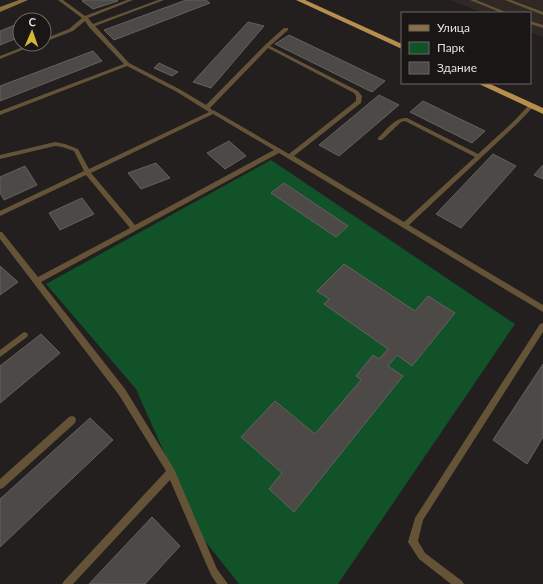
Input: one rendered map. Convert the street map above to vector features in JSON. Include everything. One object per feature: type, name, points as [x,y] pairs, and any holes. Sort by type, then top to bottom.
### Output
[{"type":"highway","points":[[300,0],[401,47]]},
{"type":"highway","points":[[483,84],[543,111]]},
{"type":"main road","points":[[0,10],[25,0]]},
{"type":"lane","points":[[60,0],[85,18],[127,64],[178,91],[290,156],[543,309]]},
{"type":"lane","points":[[52,38],[71,30],[85,18],[131,0]]},
{"type":"lane","points":[[91,26],[162,0]]},
{"type":"lane","points":[[472,0],[503,12]]},
{"type":"lane","points":[[507,0],[543,14]]},
{"type":"lane","points":[[531,22],[543,27]]},
{"type":"lane","points":[[207,108],[267,46],[286,29]]},
{"type":"lane","points":[[267,46],[356,92],[359,96],[359,102],[290,156]]},
{"type":"lane","points":[[0,58],[15,52]]},
{"type":"lane","points":[[0,113],[127,64]]},
{"type":"lane","points":[[405,225],[516,122],[531,106]]},
{"type":"lane","points":[[0,214],[214,112]]},
{"type":"lane","points":[[380,139],[399,121],[405,119],[478,156]]},
{"type":"lane","points":[[0,157],[55,144],[63,145],[76,150],[87,172],[134,228]]},
{"type":"lane","points":[[37,281],[279,150]]},
{"type":"lane","points":[[0,234],[122,392],[171,472],[214,572],[223,584]]},
{"type":"lane","points":[[459,584],[422,556],[412,542],[419,518],[543,326]]},
{"type":"lane","points":[[0,354],[24,335]]},
{"type":"lane","points":[[0,485],[72,420]]},
{"type":"lane","points":[[67,584],[171,472]]},
{"type":"shaded area","points":[[450,0],[543,0],[543,37],[531,32],[531,12],[480,12]]},
{"type":"green space","points":[[271,160],[515,324],[338,584],[239,584],[201,536],[136,389],[46,284]]},
{"type":"building","points":[[186,0],[206,0],[210,3],[114,40],[104,30]]},
{"type":"building","points":[[82,1],[118,1],[93,9]]},
{"type":"building","points":[[248,22],[264,26],[211,88],[193,82]]},
{"type":"building","points":[[12,26],[12,40],[0,45],[0,31]]},
{"type":"building","points":[[289,35],[385,81],[372,92],[275,44]]},
{"type":"building","points":[[93,51],[102,61],[0,101],[0,86]]},
{"type":"building","points":[[159,63],[178,72],[172,76],[154,68]]},
{"type":"building","points":[[379,95],[399,105],[339,156],[319,145]]},
{"type":"building","points":[[423,101],[485,131],[472,143],[410,112]]},
{"type":"building","points":[[229,141],[246,156],[225,169],[207,153]]},
{"type":"building","points":[[493,154],[516,166],[461,228],[436,214]]},
{"type":"building","points":[[156,163],[170,178],[141,189],[128,173]]},
{"type":"building","points":[[543,165],[543,179],[534,175]]},
{"type":"building","points":[[25,166],[37,185],[4,200],[0,193],[0,177]]},
{"type":"building","points":[[284,183],[348,226],[336,237],[271,193]]},
{"type":"building","points":[[82,198],[94,214],[60,230],[49,213]]},
{"type":"building","points":[[344,264],[415,311],[428,296],[455,313],[412,366],[397,355],[388,366],[403,376],[294,512],[269,489],[282,473],[241,437],[275,401],[315,434],[361,380],[356,376],[373,355],[379,359],[388,349],[324,304],[329,299],[317,291]]},
{"type":"building","points":[[0,266],[18,282],[0,295]]},
{"type":"building","points":[[41,334],[60,353],[0,403],[0,366]]},
{"type":"building","points":[[543,364],[543,437],[527,464],[493,440]]},
{"type":"building","points":[[90,418],[113,440],[0,547],[0,499]]},
{"type":"building","points":[[152,517],[180,546],[145,584],[89,584]]}]
